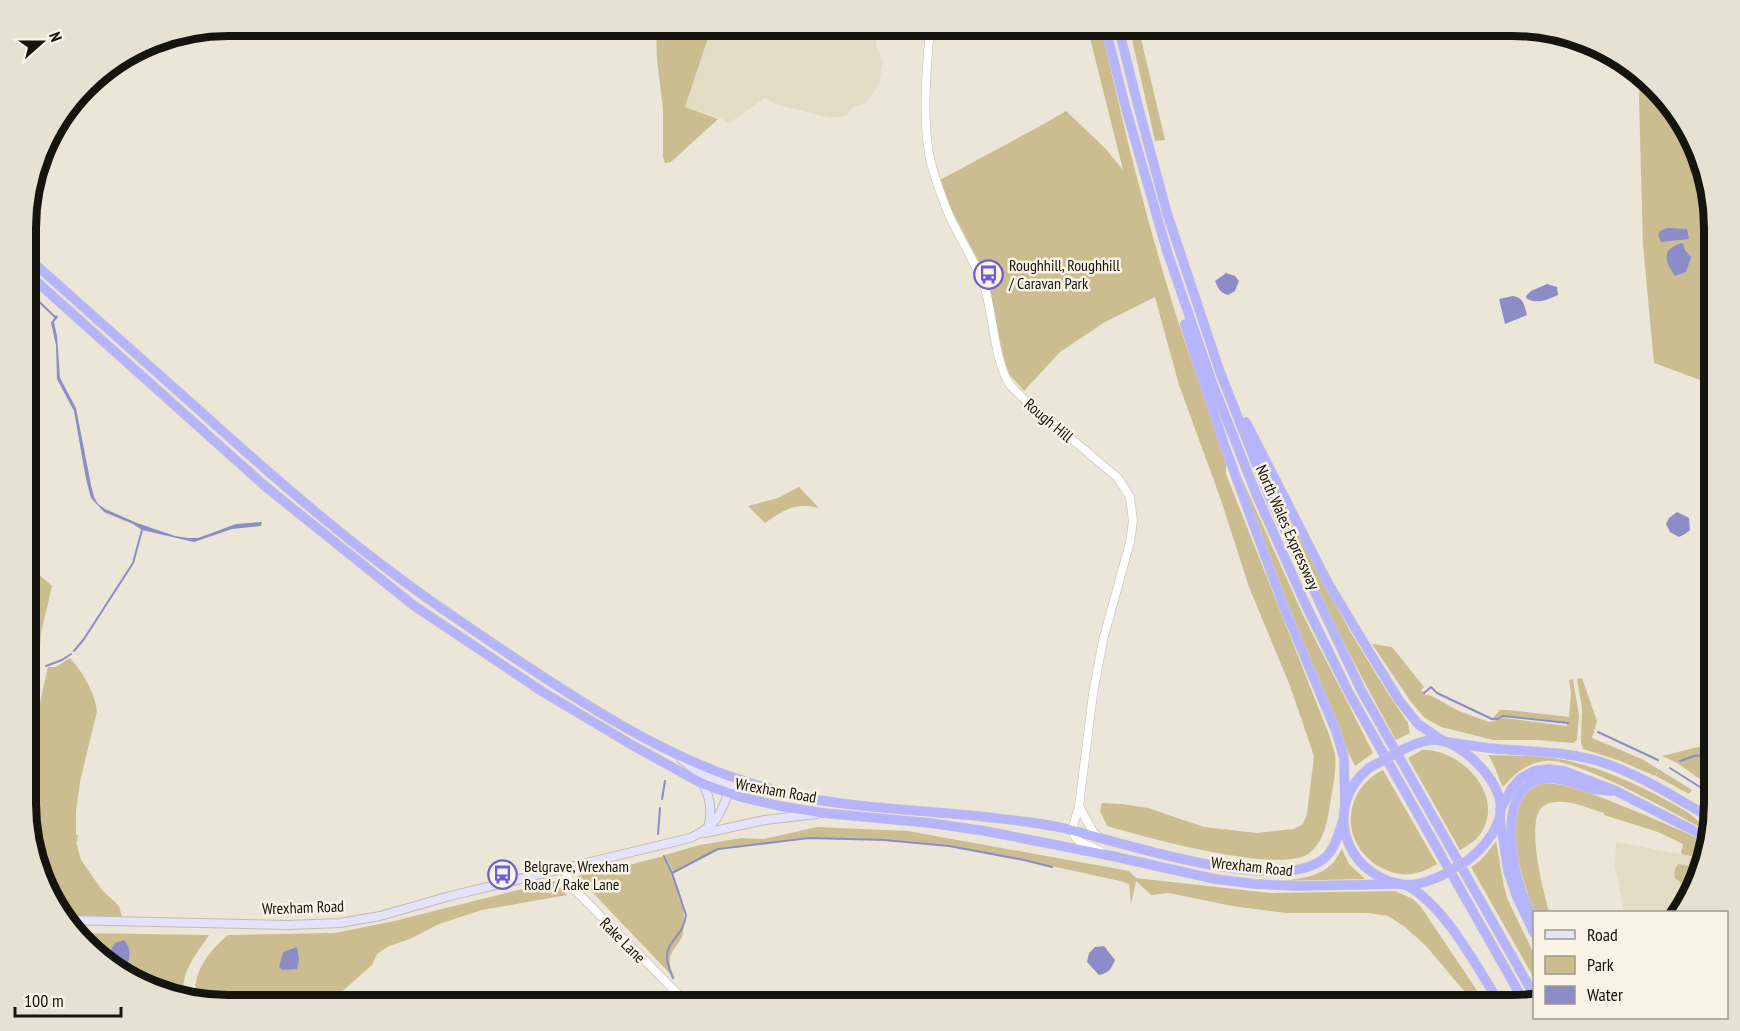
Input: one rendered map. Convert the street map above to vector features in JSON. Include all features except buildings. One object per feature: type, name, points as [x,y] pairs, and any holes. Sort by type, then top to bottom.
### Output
[{"type":"highway","name":"North Wales Expressway","points":[[1108,36],[1167,252],[1212,385],[1257,496],[1309,612],[1349,693],[1521,995]]},
{"type":"highway","name":"North Wales Expressway","points":[[1120,36],[1167,213],[1220,372],[1269,496],[1361,690],[1533,993]]},
{"type":"highway","points":[[1167,252],[1191,344],[1225,447],[1283,605],[1336,730],[1344,758],[1343,820],[1352,850],[1358,860],[1378,875],[1402,884],[1425,897],[1462,945],[1495,995]]},
{"type":"highway","points":[[36,265],[272,476],[371,556],[484,638],[552,683],[731,786]]},
{"type":"highway","points":[[36,281],[266,487],[413,605],[543,692],[632,745],[703,784],[731,786]]},
{"type":"highway","points":[[1209,339],[1254,440],[1334,593],[1399,700],[1418,724],[1464,753],[1485,770],[1495,787],[1508,871],[1533,931]]},
{"type":"highway","points":[[1345,804],[1353,784],[1369,768],[1417,742],[1428,740],[1489,748],[1551,751],[1597,761],[1622,769],[1704,814]]},
{"type":"highway","points":[[1402,884],[1418,884],[1441,876],[1478,852],[1494,832],[1512,788],[1521,778],[1534,771],[1549,769],[1564,771],[1616,791],[1701,834]]},
{"type":"highway","points":[[1533,920],[1522,893],[1514,861],[1511,824],[1514,808],[1523,789],[1532,783],[1549,778],[1566,780],[1596,790],[1616,791]]},
{"type":"highway","name":"Wrexham Road","points":[[731,786],[780,806],[823,813],[930,823],[1112,856],[1215,879],[1300,886],[1402,884]]},
{"type":"highway","name":"Wrexham Road","points":[[731,786],[830,801],[1020,821],[1072,830],[1191,861],[1250,871],[1296,870],[1317,863],[1333,848],[1343,820]]},
{"type":"main road","points":[[703,784],[711,812],[704,831]]},
{"type":"main road","name":"Wrexham Road","points":[[76,920],[288,925],[340,923],[380,916],[450,896],[678,842],[704,831],[718,817],[731,786]]},
{"type":"main road","points":[[704,831],[765,819],[823,813]]},
{"type":"street","name":"Rough Hill","points":[[929,36],[925,96],[929,155],[936,182],[948,212],[985,290],[1001,365],[1010,384],[1023,398],[1118,478],[1130,497],[1133,520],[1130,542],[1103,640],[1093,694],[1078,806],[1072,830]]},
{"type":"street","points":[[1078,806],[1093,832],[1103,839]]},
{"type":"street","points":[[1072,830],[1080,842],[1112,856]]},
{"type":"street","name":"Rake Lane","points":[[564,869],[572,887],[679,995]]},
{"type":"shaded area","points":[[709,36],[876,36],[877,48],[883,61],[879,84],[866,103],[854,106],[846,116],[830,118],[775,104],[765,98],[728,124],[722,119],[685,107]]},
{"type":"shaded area","points":[[1616,842],[1696,857],[1689,877],[1670,911],[1624,911],[1615,866]]},
{"type":"green space","points":[[656,36],[709,36],[685,107],[718,119],[671,162],[665,163],[663,109]]},
{"type":"green space","points":[[1090,36],[1103,36],[1154,241],[1175,312],[1226,458],[1226,474],[1335,753],[1334,780],[1324,832],[1318,844],[1308,854],[1292,859],[1269,860],[1210,852],[1107,826],[1100,811],[1102,803],[1148,808],[1204,827],[1257,833],[1294,829],[1303,824],[1307,814],[1314,756],[1290,686],[1249,587],[1221,500],[1179,385],[1155,297],[1105,322],[1060,352],[1024,391],[1009,374],[989,287],[980,264],[952,211],[940,180],[1066,111],[1105,148],[1123,170]]},
{"type":"green space","points":[[1131,36],[1140,36],[1165,140],[1155,141]]},
{"type":"green space","points":[[1640,85],[1672,121],[1694,166],[1700,190],[1704,215],[1704,381],[1654,363],[1643,245]]},
{"type":"green space","points":[[1238,470],[1303,615],[1373,753],[1355,766],[1274,573]]},
{"type":"green space","points":[[1270,483],[1351,633],[1408,723],[1410,733],[1396,740],[1329,614]]},
{"type":"green space","points":[[799,487],[819,508],[803,506],[790,508],[765,523],[748,506],[778,498]]},
{"type":"green space","points":[[36,572],[52,586],[41,633],[39,666],[36,662]]},
{"type":"green space","points":[[1372,644],[1392,647],[1424,687],[1421,690],[1427,696],[1428,694],[1459,711],[1489,722],[1504,718],[1567,726],[1567,723],[1503,716],[1492,719],[1500,710],[1569,717],[1571,693],[1569,680],[1573,679],[1579,716],[1577,740],[1573,743],[1493,740],[1441,727],[1425,718],[1411,702]]},
{"type":"green space","points":[[70,658],[88,683],[97,711],[80,782],[76,811],[76,835],[78,835],[76,842],[81,860],[102,890],[119,906],[122,917],[73,916],[56,888],[43,853],[36,803],[36,720],[48,667],[56,667]]},
{"type":"green space","points":[[1582,678],[1597,721],[1592,738],[1642,759],[1692,790],[1689,794],[1656,776],[1658,770],[1655,776],[1618,760],[1583,749],[1581,742],[1582,708],[1577,679]]},
{"type":"green space","points":[[1704,746],[1704,782],[1677,763],[1662,756]]},
{"type":"green space","points":[[1422,750],[1436,751],[1464,765],[1475,776],[1483,790],[1488,804],[1487,818],[1479,836],[1460,850],[1408,758]]},
{"type":"green space","points":[[1488,755],[1529,756],[1570,761],[1604,771],[1637,785],[1684,810],[1703,825],[1702,828],[1603,777],[1580,768],[1560,762],[1545,761],[1532,764],[1516,774],[1503,787]]},
{"type":"green space","points":[[1383,770],[1437,864],[1424,871],[1404,874],[1384,869],[1370,860],[1359,848],[1353,834],[1351,820],[1353,805],[1359,791],[1369,779]]},
{"type":"green space","points":[[1543,783],[1571,787],[1650,817],[1700,840],[1696,857],[1681,854],[1683,844],[1658,832],[1604,815],[1604,813],[1567,802],[1545,805],[1539,812],[1535,839],[1549,911],[1535,911],[1525,886],[1516,837],[1518,807],[1532,788]]},
{"type":"green space","points":[[817,827],[908,831],[1129,871],[1136,878],[1270,893],[1395,891],[1413,899],[1421,907],[1480,995],[1468,995],[1426,946],[1405,927],[1388,916],[1367,913],[1286,913],[1232,906],[1169,893],[1151,895],[1136,881],[1131,904],[1129,884],[1120,881],[949,846],[884,840],[809,838],[718,849],[674,873],[665,855],[700,845],[741,838],[764,839]]},
{"type":"green space","points":[[1496,841],[1508,900],[1533,952],[1533,976],[1471,867]]},
{"type":"green space","points":[[1342,849],[1349,864],[1365,879],[1278,881],[1315,875],[1334,862]]},
{"type":"green space","points":[[664,856],[680,893],[684,912],[682,935],[670,958],[675,979],[577,876]]},
{"type":"green space","points":[[1679,864],[1692,867],[1685,885],[1675,878],[1676,867]]},
{"type":"green space","points":[[554,881],[567,895],[482,910],[439,924],[410,939],[389,946],[377,954],[372,965],[338,995],[228,995],[195,991],[197,978],[204,962],[214,948],[228,935],[335,933],[390,922]]},
{"type":"green space","points":[[87,933],[209,935],[187,970],[184,989],[154,980],[131,969],[128,963],[130,955],[109,953]]},
{"type":"water","points":[[1667,228],[1687,229],[1689,239],[1661,242],[1658,235],[1660,231]]},
{"type":"water","points":[[1683,243],[1691,257],[1686,272],[1675,276],[1667,256],[1671,248]]},
{"type":"water","points":[[1226,273],[1235,276],[1239,281],[1235,291],[1228,295],[1221,292],[1215,281]]},
{"type":"water","points":[[1547,284],[1557,287],[1558,295],[1539,301],[1527,299],[1526,296],[1531,291]]},
{"type":"water","points":[[1513,296],[1521,300],[1527,315],[1505,324],[1499,299]]},
{"type":"water","points":[[56,315],[58,317],[54,322],[60,378],[76,408],[91,485],[98,504],[137,523],[188,538],[198,538],[236,524],[262,522],[261,526],[232,529],[194,542],[142,530],[104,512],[91,498],[74,411],[57,379],[56,345],[51,323]]},
{"type":"water","points":[[1677,512],[1689,518],[1690,530],[1679,537],[1670,532],[1666,524],[1669,518]]},
{"type":"water","points":[[124,940],[129,948],[128,963],[123,964],[109,953],[115,943]]},
{"type":"water","points":[[1104,946],[1115,960],[1109,970],[1099,975],[1087,962],[1089,953],[1095,947]]},
{"type":"water","points":[[297,947],[299,959],[297,969],[283,970],[279,967],[283,952]]},
{"type":"waterway","points":[[36,299],[55,317]]},
{"type":"waterway","points":[[74,651],[133,563],[142,530]]},
{"type":"waterway","points":[[46,666],[71,654]]},
{"type":"waterway","points":[[1424,693],[1431,687],[1437,693],[1492,719],[1503,716],[1568,723]]},
{"type":"waterway","points":[[1598,732],[1658,760]]},
{"type":"waterway","points":[[1680,761],[1704,756]]},
{"type":"waterway","points":[[1670,768],[1704,790]]},
{"type":"waterway","points":[[662,799],[665,781]]},
{"type":"waterway","points":[[658,834],[660,808]]},
{"type":"waterway","points":[[672,873],[718,849],[809,838],[884,840],[949,846],[1052,867]]},
{"type":"waterway","points":[[664,856],[686,915],[684,924],[668,949],[668,966],[673,978]]},
{"type":"place","name":"Roughhill, Roughhill / Caravan Park","points":[[988,274]]},
{"type":"place","name":"Belgrave, Wrexham Road / Rake Lane","points":[[503,875]]}]
